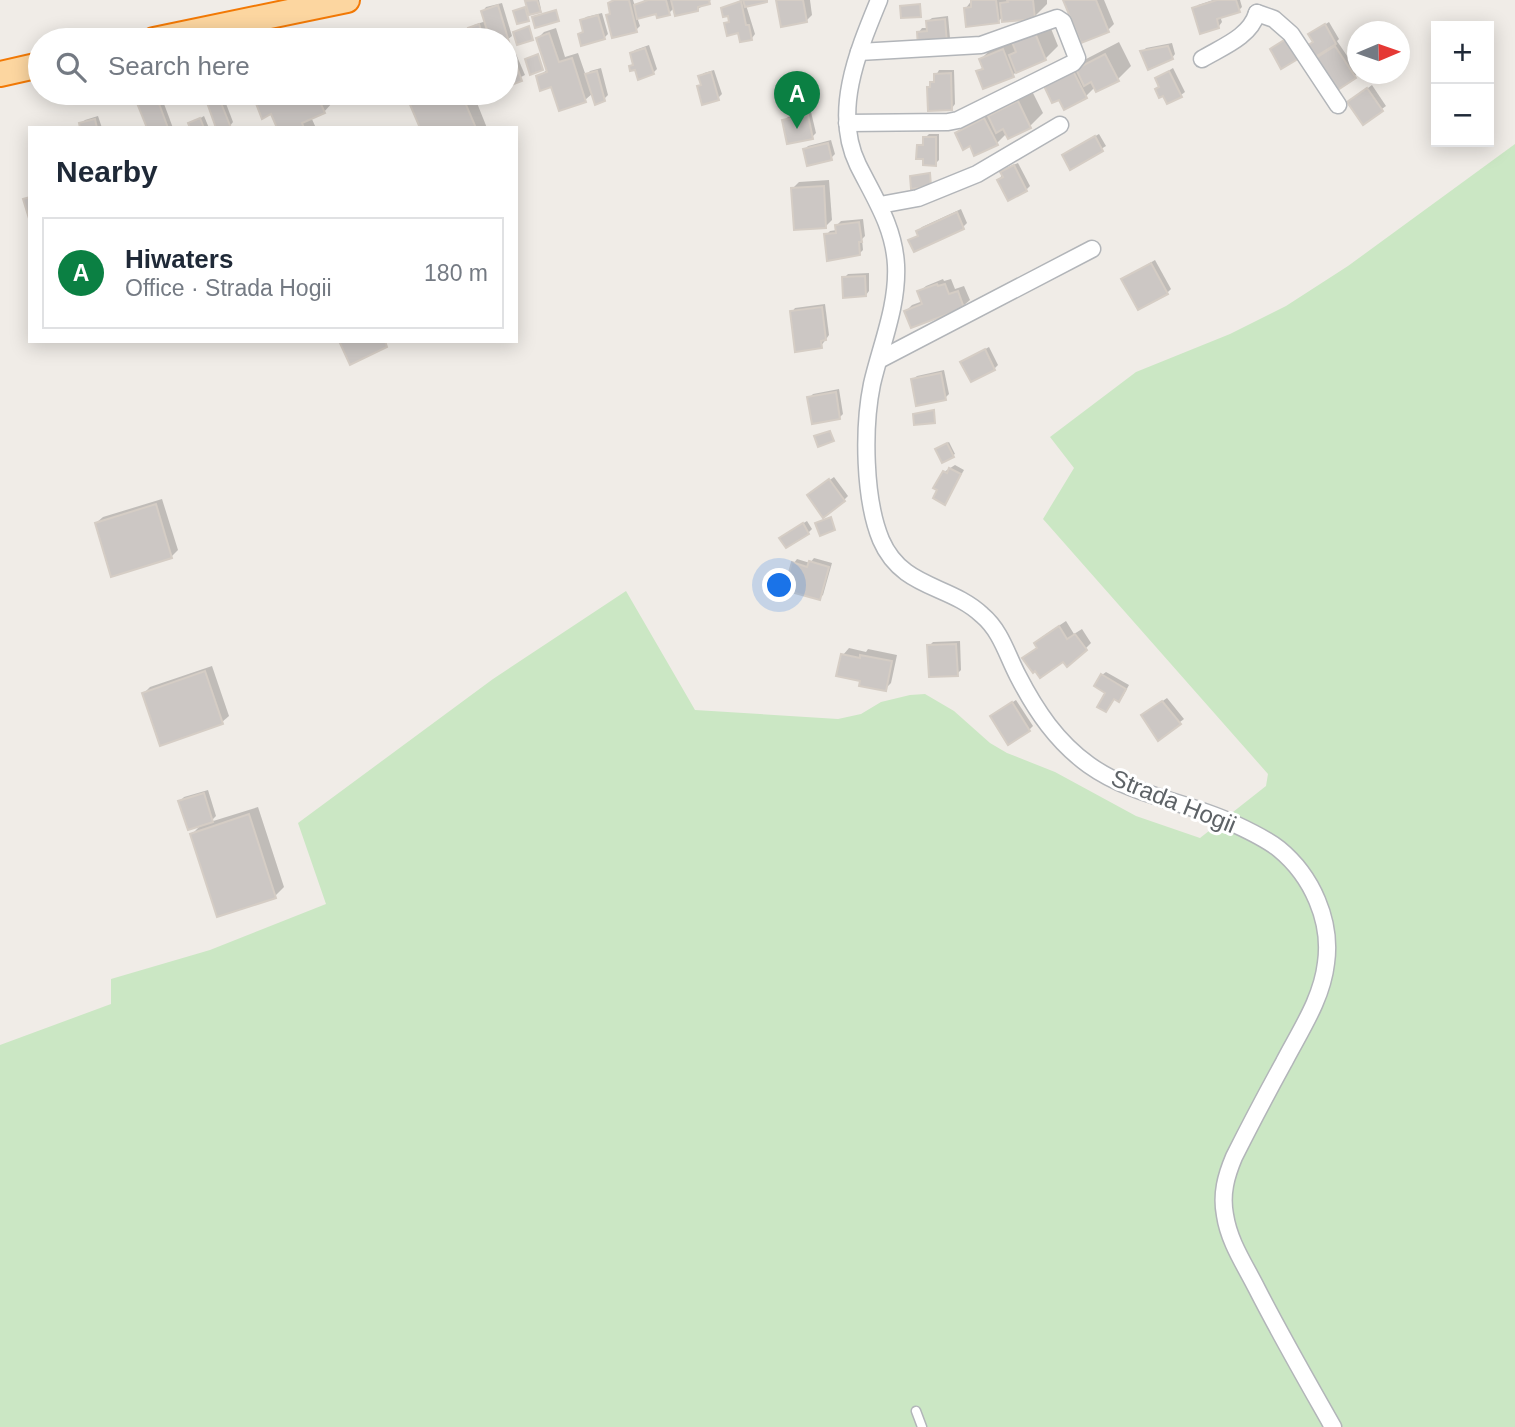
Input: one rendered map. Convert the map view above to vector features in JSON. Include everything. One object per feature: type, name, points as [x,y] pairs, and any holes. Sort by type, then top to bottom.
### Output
[{"type":"highway","points":[[212,28],[346,0]]},
{"type":"highway","points":[[0,74],[28,68]]},
{"type":"street","name":"Strada Hogii","points":[[879,0],[859,52],[850,86],[847,123],[853,155],[880,205],[893,242],[896,267],[895,292],[870,404],[868,444],[870,490],[875,521],[882,543],[894,562],[914,580],[966,602],[985,617],[1002,640],[1038,711],[1068,748],[1091,767],[1118,782],[1224,819],[1254,833],[1279,849],[1298,869],[1313,892],[1325,919],[1327,963],[1322,985],[1234,1157],[1226,1177],[1224,1194],[1231,1239],[1333,1427]]},
{"type":"street","points":[[1202,59],[1254,25],[1254,7]]},
{"type":"street","points":[[1254,7],[1291,34],[1338,106]]},
{"type":"street","points":[[847,123],[958,120],[1073,63],[1077,58],[1063,22],[1057,18],[981,45],[859,52]]},
{"type":"street","points":[[880,205],[918,198],[977,174],[1060,125]]},
{"type":"street","points":[[879,360],[1092,249]]},
{"type":"lane","points":[[916,1411],[922,1427]]},
{"type":"green space","points":[[1515,144],[1515,1427],[0,1427],[0,1045],[111,1004],[111,979],[210,950],[326,904],[298,823],[493,679],[626,591],[695,710],[838,719],[861,714],[881,702],[925,694],[954,711],[990,743],[1007,753],[1055,772],[1136,816],[1200,838],[1266,786],[1268,774],[1043,519],[1074,468],[1050,437],[1136,372],[1230,334],[1286,306],[1348,266]]},
{"type":"building","points":[[537,0],[541,12],[529,15],[525,1]]},
{"type":"building","points":[[614,0],[629,0],[637,32],[612,38],[606,15],[610,14],[608,3]]},
{"type":"building","points":[[648,0],[666,0],[670,15],[657,18],[656,14],[637,19],[634,5]]},
{"type":"building","points":[[671,0],[709,0],[710,4],[698,7],[698,11],[675,16]]},
{"type":"building","points":[[743,0],[767,0],[767,2],[745,7]]},
{"type":"building","points":[[776,0],[803,0],[807,22],[781,27]]},
{"type":"building","points":[[971,0],[996,0],[999,23],[966,27],[964,8],[971,7]]},
{"type":"building","points":[[1007,0],[1033,0],[1035,19],[1002,22],[1000,3],[1008,2]]},
{"type":"building","points":[[1063,0],[1096,0],[1109,32],[1081,43]]},
{"type":"building","points":[[1217,0],[1236,0],[1240,12],[1217,19],[1219,28],[1200,34],[1192,8]]},
{"type":"building","points":[[741,1],[752,40],[740,42],[738,33],[727,36],[724,23],[729,22],[728,16],[723,17],[721,8]]},
{"type":"building","points":[[920,4],[921,17],[901,18],[900,6]]},
{"type":"building","points":[[498,5],[505,28],[486,28],[481,11]]},
{"type":"building","points":[[525,7],[529,21],[517,24],[513,11]]},
{"type":"building","points":[[556,10],[559,21],[535,28],[532,17]]},
{"type":"building","points":[[598,15],[605,39],[581,46],[578,34],[583,32],[580,20]]},
{"type":"building","points":[[945,19],[947,43],[918,46],[917,32],[927,31],[926,21]]},
{"type":"building","points":[[1325,24],[1336,44],[1315,57],[1308,45],[1313,42],[1308,34]]},
{"type":"building","points":[[529,26],[533,40],[518,45],[518,30]]},
{"type":"building","points":[[549,33],[559,62],[572,58],[586,102],[559,111],[551,87],[540,91],[536,76],[547,72],[536,38]]},
{"type":"building","points":[[1035,33],[1046,60],[1016,73],[1009,55],[1016,52],[1012,42]]},
{"type":"building","points":[[1286,39],[1298,59],[1281,69],[1270,49]]},
{"type":"building","points":[[1168,46],[1173,59],[1148,70],[1140,51]]},
{"type":"building","points":[[1335,46],[1347,64],[1347,84],[1336,91],[1316,58]]},
{"type":"building","points":[[645,48],[654,74],[638,80],[635,70],[630,71],[629,66],[633,65],[630,53]]},
{"type":"building","points":[[1003,49],[1014,77],[983,89],[976,71],[983,69],[979,59]]},
{"type":"building","points":[[538,54],[543,70],[530,75],[525,59]]},
{"type":"building","points":[[1105,54],[1119,81],[1096,92],[1091,82],[1084,86],[1076,69]]},
{"type":"building","points":[[597,71],[605,101],[595,105],[585,74]]},
{"type":"building","points":[[1073,71],[1087,98],[1064,110],[1059,100],[1052,103],[1044,86]]},
{"type":"building","points":[[1169,71],[1182,97],[1167,104],[1163,96],[1159,98],[1155,89],[1159,87],[1155,78]]},
{"type":"building","points":[[711,72],[719,100],[702,105],[697,86],[701,85],[698,76]]},
{"type":"building","points":[[951,73],[952,110],[928,111],[927,87],[930,87],[930,82],[934,82],[934,74]]},
{"type":"building","points":[[1367,88],[1383,111],[1363,125],[1347,102]]},
{"type":"building","points":[[1018,101],[1031,128],[1008,139],[1003,129],[996,133],[988,116]]},
{"type":"building","points":[[138,105],[159,105],[167,126],[146,126]]},
{"type":"building","points":[[208,105],[222,105],[230,126],[215,126]]},
{"type":"building","points":[[257,105],[321,105],[325,113],[302,123],[303,126],[276,126],[271,114],[262,119]]},
{"type":"building","points":[[410,105],[466,105],[475,126],[419,126]]},
{"type":"building","points":[[808,115],[813,139],[787,144],[782,120]]},
{"type":"building","points":[[200,118],[203,126],[189,126],[188,123]]},
{"type":"building","points":[[984,118],[998,145],[974,156],[970,146],[963,150],[955,133]]},
{"type":"building","points":[[95,119],[97,126],[80,126],[79,123]]},
{"type":"building","points":[[1095,136],[1103,151],[1070,170],[1062,155]]},
{"type":"building","points":[[923,137],[936,137],[936,166],[923,165],[923,159],[916,159],[917,145],[923,145]]},
{"type":"building","points":[[828,143],[832,160],[807,166],[803,149]]},
{"type":"building","points":[[1014,165],[1027,191],[1008,201],[997,180],[1003,177],[1000,172]]},
{"type":"building","points":[[930,173],[931,186],[911,189],[910,176]]},
{"type":"building","points":[[824,186],[826,228],[794,230],[791,188]]},
{"type":"building","points":[[28,198],[28,215],[23,199]]},
{"type":"building","points":[[957,212],[964,229],[914,252],[908,240],[918,236],[916,231]]},
{"type":"building","points":[[859,222],[862,242],[859,242],[860,255],[827,261],[824,234],[836,233],[835,225]]},
{"type":"building","points":[[1151,263],[1168,294],[1138,310],[1121,279]]},
{"type":"building","points":[[865,276],[866,296],[843,298],[842,277]]},
{"type":"building","points":[[945,284],[949,294],[958,291],[964,308],[911,328],[904,311],[922,304],[917,291]]},
{"type":"building","points":[[822,307],[826,340],[821,341],[822,348],[795,352],[790,311]]},
{"type":"building","points":[[340,343],[386,343],[387,347],[350,365]]},
{"type":"building","points":[[985,349],[995,370],[971,382],[960,362]]},
{"type":"building","points":[[941,373],[946,400],[916,406],[911,379]]},
{"type":"building","points":[[836,392],[840,419],[812,424],[807,397]]},
{"type":"building","points":[[934,410],[935,423],[914,425],[913,414]]},
{"type":"building","points":[[830,431],[834,441],[818,447],[814,436]]},
{"type":"building","points":[[947,443],[954,457],[942,463],[935,449]]},
{"type":"building","points":[[949,468],[961,474],[945,505],[933,498],[937,490],[933,488],[943,471],[947,473]]},
{"type":"building","points":[[829,479],[845,501],[823,518],[807,495]]},
{"type":"building","points":[[156,504],[172,558],[111,577],[95,523]]},
{"type":"building","points":[[831,517],[835,530],[820,536],[815,523]]},
{"type":"building","points":[[803,523],[809,534],[786,548],[779,538]]},
{"type":"building","points":[[809,561],[829,567],[820,600],[784,590],[792,562],[807,567]]},
{"type":"building","points":[[1059,626],[1067,639],[1075,634],[1087,650],[1067,667],[1063,662],[1040,678],[1022,658],[1037,648],[1034,643]]},
{"type":"building","points":[[956,644],[958,676],[929,677],[927,645]]},
{"type":"building","points":[[841,654],[892,661],[886,691],[859,686],[860,681],[836,676]]},
{"type":"building","points":[[205,671],[223,724],[160,746],[142,693]]},
{"type":"building","points":[[1101,674],[1126,689],[1119,702],[1114,699],[1106,712],[1097,707],[1105,693],[1094,686]]},
{"type":"building","points":[[1162,701],[1181,724],[1158,741],[1141,715]]},
{"type":"building","points":[[1012,702],[1030,731],[1008,745],[990,716]]},
{"type":"building","points":[[204,793],[213,822],[188,830],[178,801]]},
{"type":"building","points":[[249,814],[276,898],[217,917],[190,834]]},
{"type":"place","name":"Hiwaters","points":[[797,129]]}]
